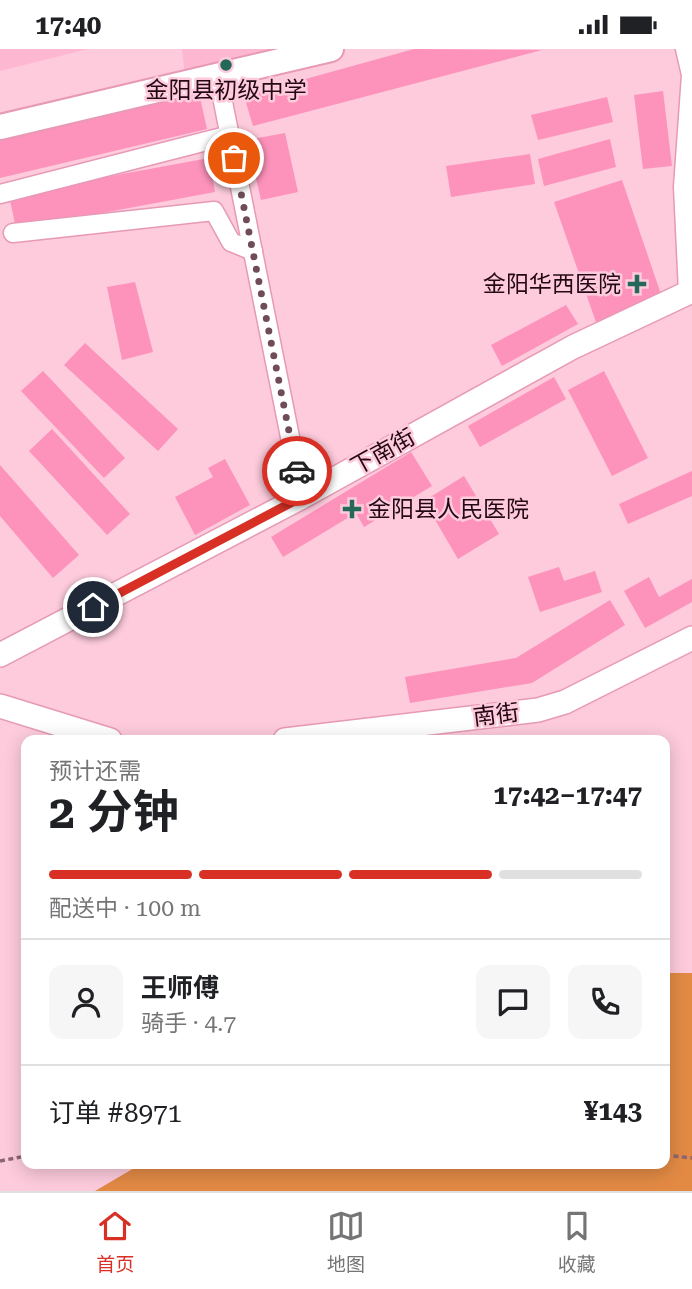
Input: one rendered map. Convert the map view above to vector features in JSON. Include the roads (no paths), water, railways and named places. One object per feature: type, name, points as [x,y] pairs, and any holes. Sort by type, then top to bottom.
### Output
[{"type":"main road","points":[[0,127],[322,50]]},
{"type":"street","points":[[685,49],[692,75],[684,187],[690,292]]},
{"type":"street","points":[[218,77],[302,497]]},
{"type":"street","points":[[0,194],[230,135]]},
{"type":"street","points":[[13,233],[214,211],[231,242],[253,251]]},
{"type":"street","name":"下南街","points":[[0,655],[302,497],[573,347],[690,292]]},
{"type":"street","name":"南街","points":[[327,735],[538,710],[565,702],[692,638]]},
{"type":"street","points":[[0,706],[94,735]]},
{"type":"place","name":"金阳县初级中学","points":[[226,65]]},
{"type":"place","name":"金阳华西医院","points":[[637,284]]},
{"type":"place","name":"金阳县人民医院","points":[[352,509]]}]
